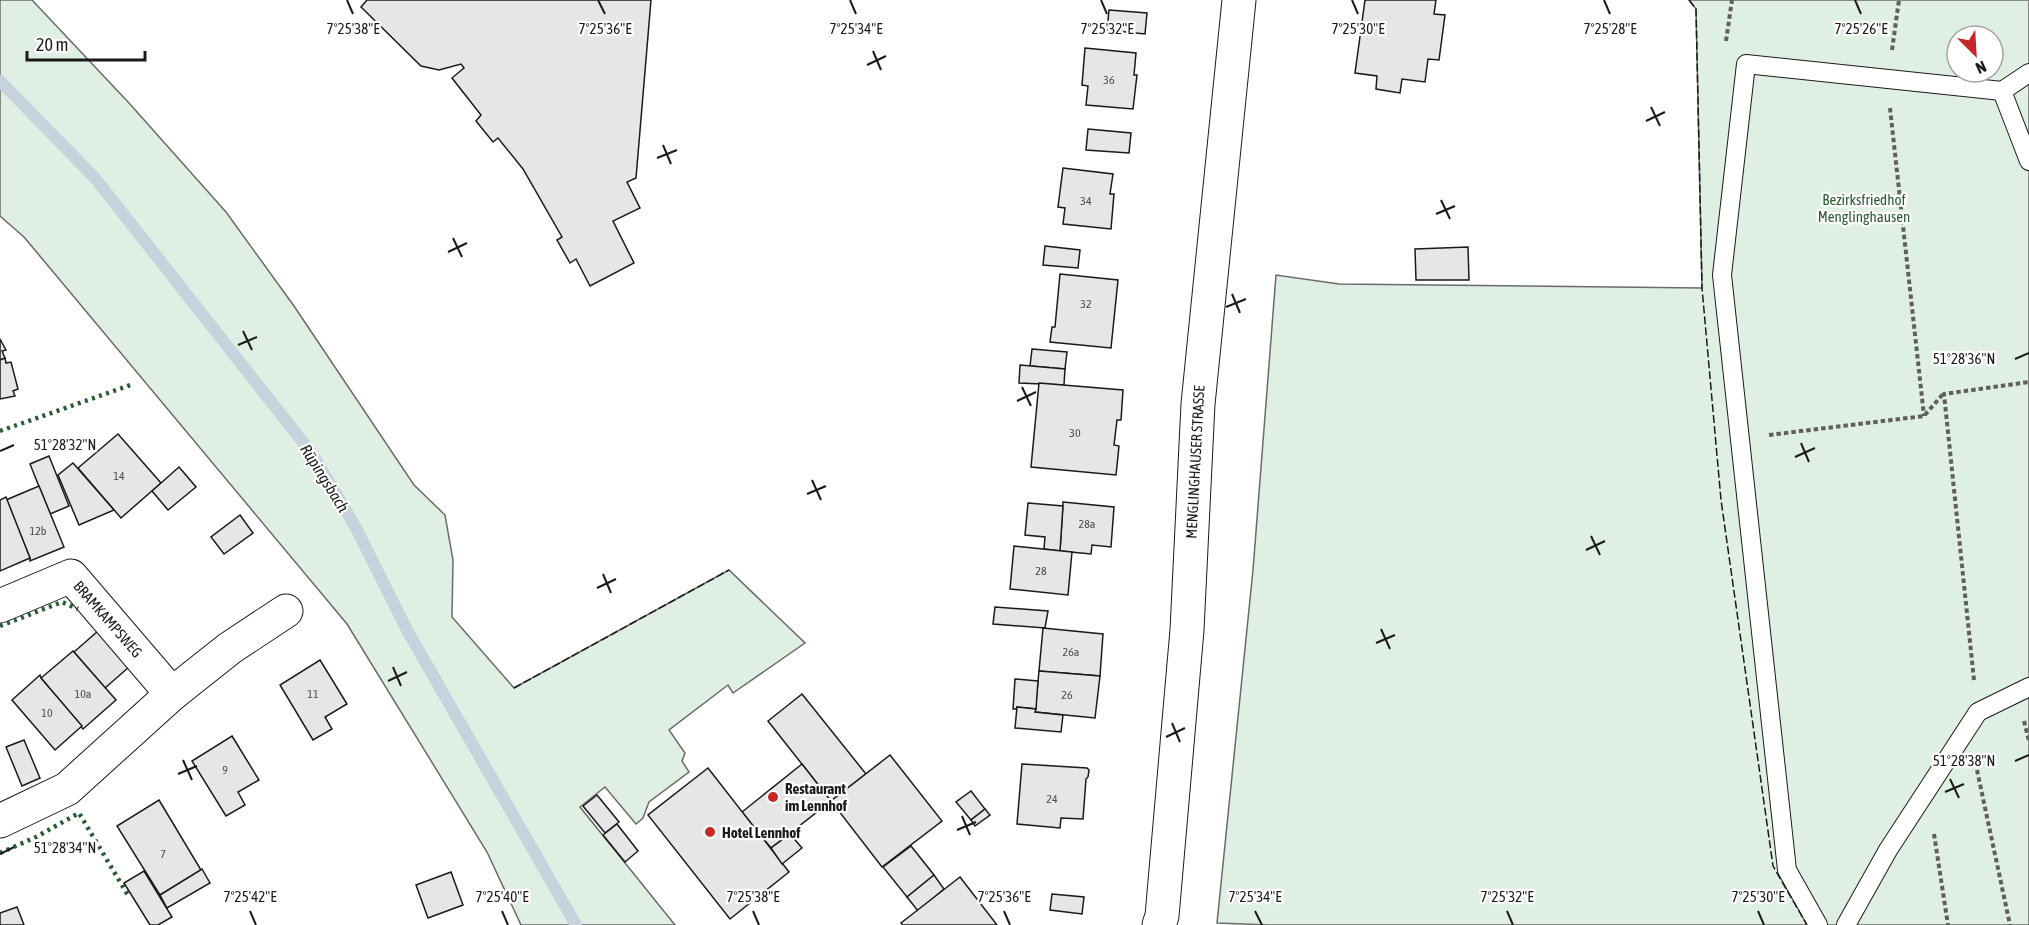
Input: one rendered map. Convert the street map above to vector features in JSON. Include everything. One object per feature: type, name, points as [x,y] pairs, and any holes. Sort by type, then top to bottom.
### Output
[{"type":"street","name":"MENGLINGHAUSER STRASSE","points":[[1160,925],[1187,630],[1198,404],[1239,0]]},
{"type":"street","name":"BRAMKAMPSWEG","points":[[0,606],[71,576],[172,694]]},
{"type":"street","points":[[0,821],[67,789],[172,694],[231,648],[286,611]]},
{"type":"lane","points":[[1818,925],[1787,870],[1722,275],[1746,64],[2002,91],[2029,73]]},
{"type":"lane","points":[[2002,91],[2029,161]]},
{"type":"lane","points":[[1846,925],[1888,850],[1978,712],[2029,687]]},
{"type":"path","points":[[1899,0],[1887,80],[1924,416]]},
{"type":"path","points":[[1740,439],[1924,416],[1944,394],[2029,382]]},
{"type":"path","points":[[1944,394],[1978,712]]},
{"type":"path","points":[[1968,728],[2010,925]]},
{"type":"path","points":[[1927,789],[1948,925]]},
{"type":"green space","points":[[0,0],[32,0],[129,103],[226,212],[294,306],[414,485],[445,515],[453,560],[452,617],[514,688],[729,570],[805,643],[733,693],[728,685],[669,730],[685,753],[682,761],[689,772],[649,802],[643,818],[636,824],[605,787],[580,807],[675,925],[521,925],[487,852],[347,624],[24,237],[0,216]]},
{"type":"green space","name":"Bezirksfriedhof Menglinghausen","points":[[1689,0],[2029,0],[2029,925],[1269,925],[1217,923],[1253,570],[1276,275],[1339,284],[1702,288],[1696,9]]},
{"type":"building","points":[[367,0],[651,0],[636,178],[627,182],[640,208],[613,221],[634,263],[590,286],[576,259],[570,263],[557,240],[562,237],[523,169],[498,138],[493,142],[476,121],[481,115],[452,78],[464,68],[461,64],[439,70],[421,66],[361,7]]},
{"type":"building","points":[[1365,0],[1436,0],[1434,14],[1445,15],[1439,60],[1428,59],[1425,82],[1402,79],[1400,93],[1376,89],[1377,76],[1355,73]]},
{"type":"building","points":[[1109,10],[1147,13],[1145,34],[1107,30]]},
{"type":"building","points":[[1085,48],[1136,53],[1134,75],[1137,75],[1133,109],[1086,105],[1088,86],[1082,85]]},
{"type":"building","points":[[1088,129],[1131,133],[1129,153],[1086,150]]},
{"type":"building","points":[[1063,168],[1113,174],[1110,194],[1114,194],[1111,229],[1063,224],[1065,208],[1058,207]]},
{"type":"building","points":[[1045,246],[1080,250],[1078,268],[1043,265]]},
{"type":"building","points":[[1468,247],[1469,280],[1416,280],[1415,249]]},
{"type":"building","points":[[1060,274],[1118,280],[1111,348],[1050,342],[1052,327],[1055,327]]},
{"type":"building","points":[[0,339],[6,350],[2,351],[5,358],[0,360]]},
{"type":"building","points":[[1032,349],[1067,352],[1065,369],[1030,366]]},
{"type":"building","points":[[5,358],[6,363],[11,362],[18,389],[13,391],[15,396],[0,399],[0,360]]},
{"type":"building","points":[[1020,365],[1065,369],[1064,385],[1019,383]]},
{"type":"building","points":[[1039,383],[1123,390],[1121,420],[1117,420],[1114,445],[1119,446],[1116,475],[1031,467]]},
{"type":"building","points":[[118,434],[161,483],[121,518],[78,468]]},
{"type":"building","points":[[49,456],[69,506],[50,514],[30,464]]},
{"type":"building","points":[[73,463],[114,510],[79,525],[58,475]]},
{"type":"building","points":[[179,467],[196,487],[168,510],[152,491]]},
{"type":"building","points":[[39,486],[64,547],[30,561],[6,500]]},
{"type":"building","points":[[6,497],[30,558],[0,571],[0,500]]},
{"type":"building","points":[[1063,502],[1114,507],[1111,547],[1092,545],[1091,554],[1060,551]]},
{"type":"building","points":[[1028,503],[1063,506],[1060,551],[1044,549],[1045,537],[1025,535]]},
{"type":"building","points":[[240,515],[253,533],[224,554],[211,537]]},
{"type":"building","points":[[1014,546],[1072,552],[1068,595],[1010,589]]},
{"type":"building","points":[[995,607],[1048,611],[1045,628],[993,624]]},
{"type":"building","points":[[1043,628],[1103,634],[1100,676],[1039,671]]},
{"type":"building","points":[[98,631],[129,667],[105,688],[74,652]]},
{"type":"building","points":[[73,651],[116,700],[83,729],[41,678]]},
{"type":"building","points":[[320,660],[347,704],[325,717],[332,729],[313,740],[280,685]]},
{"type":"building","points":[[1039,671],[1100,676],[1095,718],[1035,712]]},
{"type":"building","points":[[40,675],[82,726],[55,750],[12,700]]},
{"type":"building","points":[[1015,679],[1038,681],[1036,709],[1017,707],[1013,709]]},
{"type":"building","points":[[802,694],[866,774],[831,801],[768,721]]},
{"type":"building","points":[[1017,707],[1036,709],[1035,712],[1063,715],[1061,732],[1015,728]]},
{"type":"building","points":[[232,736],[259,780],[238,792],[245,805],[226,816],[192,761]]},
{"type":"building","points":[[24,740],[40,778],[22,786],[6,747]]},
{"type":"building","points":[[890,755],[942,821],[882,867],[831,801]]},
{"type":"building","points":[[802,764],[831,801],[771,848],[742,812]]},
{"type":"building","points":[[1022,764],[1087,768],[1089,770],[1086,779],[1083,819],[1061,818],[1060,828],[1017,824]]},
{"type":"building","name":"Hotel Lennhof","points":[[708,768],[789,872],[730,919],[648,815]]},
{"type":"building","points":[[971,791],[985,809],[971,820],[956,802]]},
{"type":"building","points":[[597,795],[619,822],[605,833],[583,806]]},
{"type":"building","points":[[159,800],[201,870],[160,895],[117,826]]},
{"type":"building","points":[[985,809],[990,815],[975,826],[971,820]]},
{"type":"building","points":[[617,824],[638,851],[625,862],[603,835]]},
{"type":"building","points":[[790,834],[802,848],[782,864],[771,848]]},
{"type":"building","points":[[911,846],[934,875],[907,897],[883,867]]},
{"type":"building","points":[[202,869],[210,883],[167,908],[160,895]]},
{"type":"building","points":[[144,871],[172,917],[158,925],[150,925],[124,883]]},
{"type":"building","points":[[451,872],[463,905],[428,918],[416,885]]},
{"type":"building","points":[[934,875],[944,889],[918,911],[907,897]]},
{"type":"building","points":[[960,877],[997,925],[903,925],[901,923]]},
{"type":"building","points":[[1052,894],[1084,897],[1082,914],[1050,910]]},
{"type":"building","points":[[17,907],[24,925],[0,925],[0,913]]},
{"type":"waterway","name":"Rüpingsbach","points":[[0,81],[95,178],[313,455],[355,526],[407,630],[576,925]]},
{"type":"hedge","points":[[0,431],[133,384]]},
{"type":"hedge","points":[[0,626],[62,602],[78,609]]},
{"type":"hedge","points":[[0,853],[36,837],[79,813],[129,897]]},
{"type":"fence","points":[[1689,0],[1696,9],[1702,288],[1721,500],[1773,866],[1807,925]]},
{"type":"fence","points":[[514,688],[729,570]]},
{"type":"place","name":"Restaurant im Lennhof","points":[[773,797]]},
{"type":"place","name":"Hotel Lennhof","points":[[710,832]]}]
